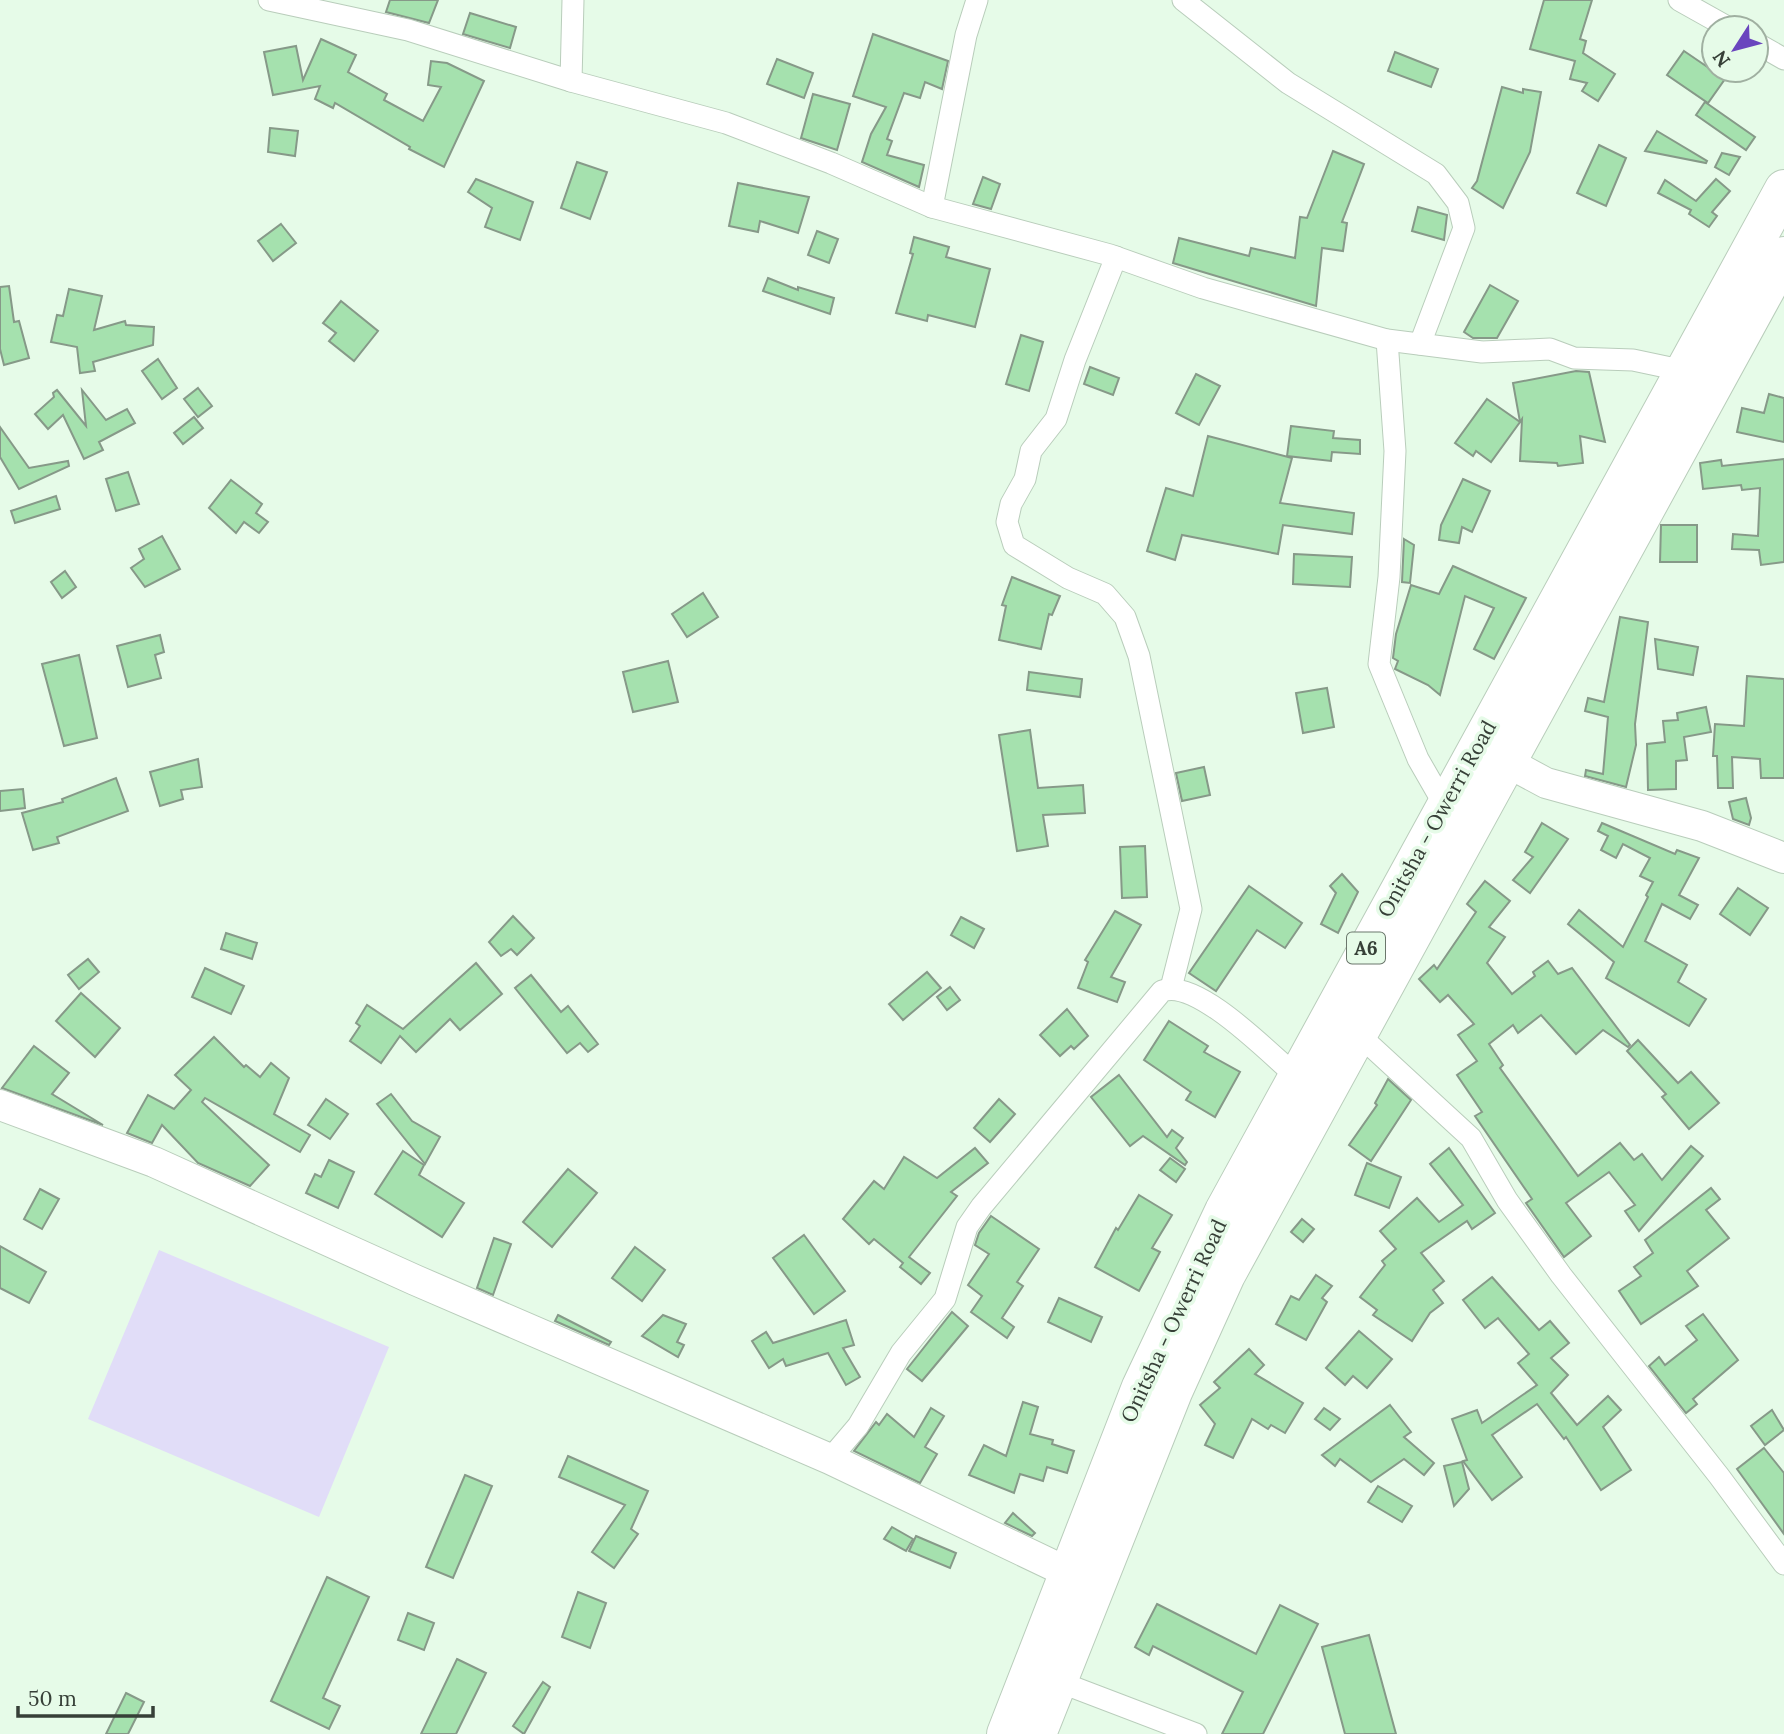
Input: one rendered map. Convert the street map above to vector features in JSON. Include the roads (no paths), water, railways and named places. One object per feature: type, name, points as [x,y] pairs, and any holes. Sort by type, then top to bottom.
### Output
[{"type":"highway","name":"Onitsha - Owerri Road","points":[[1006,1734],[1141,1387],[1224,1211],[1784,189]]},
{"type":"highway","name":"Onitsha - Owerri Road","points":[[1037,1734],[1173,1392],[1226,1275],[1709,398],[1784,256]]},
{"type":"street","points":[[270,0],[408,30],[571,80],[726,123],[831,163],[932,207],[1116,257],[1203,288],[1387,340],[1482,352],[1550,349],[1574,358],[1633,360],[1685,371]]},
{"type":"street","points":[[571,80],[573,0]]},
{"type":"street","points":[[932,207],[966,35],[977,0]]},
{"type":"street","points":[[1183,0],[1288,83],[1436,174],[1458,203],[1464,228],[1420,344]]},
{"type":"street","points":[[1679,0],[1704,14]]},
{"type":"street","points":[[1116,257],[1075,360],[1056,419],[1031,451],[1025,480],[1012,504],[1007,522],[1009,537],[1014,545],[1068,578],[1105,594],[1125,617],[1135,646],[1179,840],[1191,909],[1171,988]]},
{"type":"street","points":[[1387,340],[1395,451],[1389,577],[1379,664],[1418,759],[1445,806]]},
{"type":"street","points":[[1507,762],[1546,783],[1702,826],[1784,858]]},
{"type":"street","points":[[830,1459],[858,1426],[901,1353],[945,1299],[967,1227],[981,1207],[1135,1019],[1162,991],[1171,988],[1209,1003],[1296,1076]]},
{"type":"street","points":[[1357,1034],[1471,1138],[1507,1200],[1560,1275],[1719,1476],[1784,1564]]},
{"type":"street","points":[[0,1105],[154,1162],[415,1280],[830,1459],[1067,1572]]},
{"type":"street","points":[[1057,1681],[1196,1734]]}]
